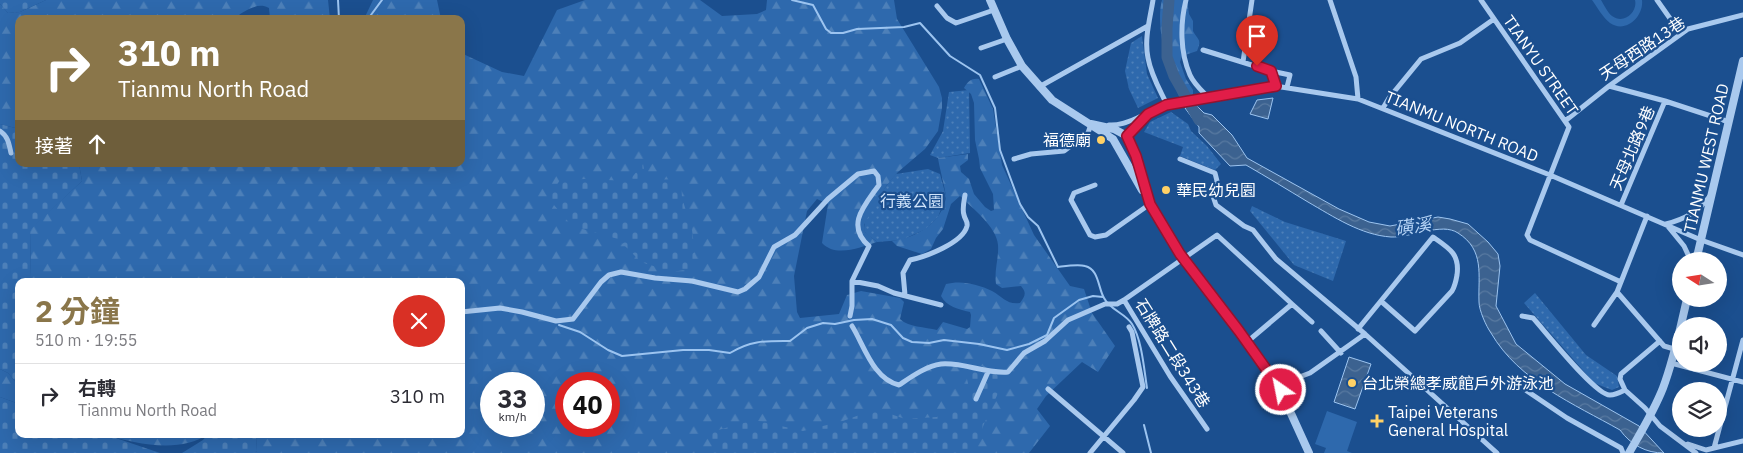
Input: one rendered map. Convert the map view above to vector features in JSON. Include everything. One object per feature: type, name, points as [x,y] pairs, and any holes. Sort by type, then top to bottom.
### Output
[{"type":"street","points":[[990,0],[1006,39],[1022,66],[1039,87],[1075,116],[1113,139],[1183,258],[1278,385],[1309,453]]},
{"type":"street","points":[[1091,124],[1115,126],[1166,105],[1148,58],[1148,26],[1153,0]]},
{"type":"street","points":[[1186,0],[1181,30],[1187,64],[1196,85],[1208,97]]},
{"type":"street","points":[[1243,62],[1252,0]]},
{"type":"street","points":[[1330,0],[1356,77],[1358,99]]},
{"type":"street","name":"TIANYU STREET","points":[[1481,0],[1569,127],[1550,175]]},
{"type":"street","points":[[1657,0],[1681,34]]},
{"type":"street","points":[[937,6],[947,18],[956,23],[994,10]]},
{"type":"street","name":"天母西路13巷","points":[[1564,121],[1608,86],[1688,29],[1743,15]]},
{"type":"street","points":[[1383,108],[1421,59],[1460,43],[1494,19]]},
{"type":"street","points":[[1039,87],[1148,26]]},
{"type":"street","points":[[981,48],[1006,39]]},
{"type":"street","points":[[1203,50],[1290,75],[1287,87]]},
{"type":"street","name":"TIANMU WEST ROAD","points":[[1699,252],[1743,61]]},
{"type":"street","points":[[995,77],[1022,66]]},
{"type":"street","points":[[1271,71],[1276,86]]},
{"type":"street","name":"TIANMU NORTH ROAD","points":[[1166,105],[1276,86],[1358,99],[1550,175],[1702,240],[1743,255]]},
{"type":"street","points":[[1608,86],[1665,101],[1729,122]]},
{"type":"street","name":"天母北路9巷","points":[[1622,205],[1665,101]]},
{"type":"street","points":[[1127,136],[1148,114]]},
{"type":"street","points":[[1091,124],[1114,129],[1127,136],[1136,156],[1150,204]]},
{"type":"street","points":[[1014,159],[1032,154],[1064,151],[1088,133],[1091,124]]},
{"type":"street","points":[[0,131],[7,137],[11,153]]},
{"type":"street","points":[[1180,159],[1215,173],[1217,181],[1212,193],[1216,205],[1244,226],[1253,230],[1276,259],[1365,334],[1497,453]]},
{"type":"street","points":[[465,312],[500,308],[556,321],[573,319],[601,282],[609,275],[621,272],[655,278],[692,281],[738,292],[745,289],[759,277],[774,246],[795,235],[828,199],[858,174],[874,171],[878,176],[878,185],[863,207],[857,222],[859,232],[869,246],[852,281],[850,316]]},
{"type":"street","points":[[1550,175],[1527,236],[1530,240],[1621,282]]},
{"type":"street","points":[[1095,185],[1074,193],[1071,200],[1090,235],[1094,237],[1106,235],[1150,204]]},
{"type":"street","points":[[1687,252],[1666,224],[1689,216],[1698,210],[1713,191]]},
{"type":"street","points":[[904,295],[903,273],[910,260],[939,250],[964,234],[967,225],[967,220],[963,215],[965,195]]},
{"type":"street","points":[[1594,325],[1617,292],[1647,216]]},
{"type":"street","name":"石牌路二段343巷","points":[[1207,429],[1170,376],[1124,300],[1216,235],[1292,304]]},
{"type":"street","points":[[1358,329],[1382,302],[1433,237],[1450,249],[1455,256],[1458,267],[1455,286],[1415,331],[1382,302]]},
{"type":"street","points":[[852,281],[878,286],[889,292],[941,305]]},
{"type":"street","points":[[1617,292],[1664,346],[1672,348]]},
{"type":"street","points":[[852,326],[858,335],[863,349],[884,378],[891,383],[899,385],[928,368],[941,364],[961,365],[988,372],[1008,372],[1024,353],[1045,341],[1068,320],[1105,304],[1116,304],[1124,300]]},
{"type":"street","points":[[1247,342],[1292,304],[1312,322]]},
{"type":"street","points":[[1522,316],[1533,318],[1592,384],[1604,394],[1611,396],[1625,390]]},
{"type":"street","points":[[1090,453],[1143,387],[1132,332],[1128,327]]},
{"type":"street","points":[[1321,331],[1341,353]]},
{"type":"street","points":[[1278,385],[1310,373],[1341,353],[1365,334]]},
{"type":"street","points":[[1660,340],[1621,374],[1620,379],[1625,390],[1649,417],[1696,453]]},
{"type":"street","points":[[1714,448],[1743,340]]},
{"type":"street","points":[[1629,453],[1663,388],[1672,358]]},
{"type":"street","points":[[1671,363],[1743,382]]},
{"type":"street","points":[[976,399],[988,372]]},
{"type":"street","points":[[1048,389],[1124,453]]},
{"type":"street","points":[[1524,389],[1567,418],[1621,448],[1623,453]]},
{"type":"street","points":[[1683,443],[1706,450],[1743,441]]},
{"type":"green space","points":[[0,0],[46,0],[20,12],[8,13],[0,4]]},
{"type":"green space","points":[[46,0],[328,0],[330,15],[270,15],[269,8],[259,6],[239,15],[15,15],[15,128],[0,124],[0,4],[8,13],[20,12]]},
{"type":"green space","points":[[373,0],[437,0],[440,15],[375,15],[366,15]]},
{"type":"green space","points":[[585,0],[700,0],[722,16],[757,14],[766,10],[767,0],[894,0],[897,19],[939,87],[942,108],[938,131],[925,149],[898,172],[877,200],[864,225],[865,232],[877,242],[849,250],[834,250],[822,243],[828,204],[817,199],[807,211],[794,276],[797,312],[800,318],[839,314],[847,295],[861,291],[900,298],[904,302],[900,319],[907,324],[937,330],[943,322],[967,329],[970,327],[970,312],[957,309],[943,300],[941,296],[946,284],[958,282],[981,286],[1008,302],[1020,303],[1025,294],[1021,286],[1002,288],[996,284],[997,238],[983,218],[960,196],[951,204],[943,229],[931,249],[922,254],[897,246],[892,241],[919,233],[933,222],[944,206],[946,197],[938,158],[968,154],[968,160],[960,166],[961,172],[969,179],[974,194],[985,207],[991,211],[994,210],[993,194],[980,168],[975,140],[974,103],[971,94],[964,88],[970,80],[979,79],[993,109],[1002,165],[1034,235],[1070,286],[1084,289],[1092,313],[1115,346],[1098,372],[1082,362],[1046,396],[1037,409],[1050,426],[1029,453],[254,453],[257,451],[256,438],[465,438],[465,278],[31,278],[30,229],[82,181],[80,167],[465,167],[465,55],[502,72],[524,76],[557,10]]},
{"type":"green space","points":[[1162,0],[1187,0],[1189,14],[1193,21],[1193,31],[1199,40],[1197,51],[1182,56],[1180,62],[1186,79],[1193,90],[1193,94],[1190,97],[1180,98],[1167,63],[1161,36],[1160,11]]},
{"type":"green space","points":[[1592,0],[1601,0],[1611,15],[1621,19],[1632,13],[1635,0],[1642,0],[1642,6],[1633,22],[1628,25],[1616,26],[1605,18]]},
{"type":"green space","points":[[1142,36],[1147,74],[1158,98],[1138,108],[1129,89],[1125,71],[1131,43]]},
{"type":"green space","points":[[969,90],[970,153],[938,158],[930,155],[943,131],[949,92]]},
{"type":"green space","points":[[1171,112],[1188,124],[1191,131],[1207,146],[1221,164],[1215,170],[1180,156],[1183,147],[1144,132],[1150,122]]},
{"type":"green space","points":[[0,124],[15,128],[15,167],[80,167],[82,181],[30,230],[31,278],[15,278],[15,381],[8,373],[0,369]]},
{"type":"green space","points":[[643,164],[646,180],[681,179],[682,198],[692,230],[697,268],[672,272],[641,262],[618,239],[572,226],[548,198],[560,180],[629,181]]},
{"type":"green space","name":"行義公園","points":[[928,169],[940,174],[946,196],[938,217],[926,229],[902,240],[877,242],[866,233],[864,226],[870,211],[896,174]]},
{"type":"green space","points":[[1252,206],[1285,222],[1346,241],[1333,281],[1294,265],[1250,211]]},
{"type":"green space","points":[[1535,293],[1586,355],[1617,376],[1619,387],[1612,390],[1594,383],[1524,303]]},
{"type":"green space","points":[[964,366],[984,366],[1004,380],[973,453],[713,453],[711,432],[754,420],[803,431],[843,421],[876,409],[905,419],[937,417],[970,392]]},
{"type":"green space","points":[[0,369],[8,373],[15,381],[15,403],[0,397]]},
{"type":"green space","points":[[0,397],[15,403],[15,438],[116,438],[160,453],[0,453]]},
{"type":"green space","points":[[1327,411],[1357,422],[1347,451],[1352,453],[1324,453],[1326,448],[1315,444]]},
{"type":"green space","points":[[119,438],[201,438],[185,444],[172,445],[145,444]]},
{"type":"green space","points":[[205,438],[256,438],[257,451],[254,453],[182,453]]},
{"type":"water","points":[[1273,98],[1268,119],[1250,114],[1257,100]]},
{"type":"water","points":[[1197,106],[1204,113],[1212,115],[1232,135],[1247,158],[1339,209],[1369,222],[1390,226],[1438,217],[1468,224],[1498,254],[1500,266],[1496,306],[1516,344],[1565,384],[1639,426],[1664,453],[1651,452],[1639,447],[1620,430],[1566,401],[1516,365],[1489,330],[1481,313],[1476,255],[1473,247],[1458,233],[1443,229],[1391,237],[1380,236],[1358,229],[1328,214],[1246,165],[1230,166],[1199,133],[1199,127],[1185,108]]},
{"type":"water","name":"台北榮總孝威館戶外游泳池","points":[[1349,357],[1371,364],[1355,409],[1334,402]]},
{"type":"waterway","points":[[338,0],[339,15]]},
{"type":"waterway","points":[[371,15],[382,0]]},
{"type":"waterway","points":[[792,0],[813,5],[826,29],[831,33],[843,33],[857,29],[904,27],[920,23],[950,56],[980,75],[995,108],[1000,150],[1020,204],[1028,217],[1038,226],[1058,267],[1079,265],[1090,268],[1096,275],[1102,294],[1107,302],[1132,324],[1140,346],[1147,388]]},
{"type":"waterway","name":"磺溪","points":[[1169,0],[1167,57],[1174,76],[1199,120]]},
{"type":"waterway","points":[[559,325],[580,332],[608,350],[622,356],[683,350],[709,350],[730,353],[752,343],[790,341],[807,328],[823,323],[835,324],[872,319],[891,325],[903,338],[912,342],[929,343],[944,340],[979,344],[1007,350],[1029,344],[1047,335],[1054,318],[1079,300],[1093,296],[1103,297]]},
{"type":"waterway","points":[[1144,425],[1151,453]]},
{"type":"place","name":"福德廟","points":[[1101,140]]},
{"type":"place","name":"華民幼兒園","points":[[1166,190]]},
{"type":"place","name":"台北榮總孝威館戶外游泳池","points":[[1352,383]]},
{"type":"place","name":"Taipei Veterans General Hospital","points":[[1377,421]]},
{"type":"route","points":[[1257,66],[1271,71],[1276,86],[1166,105],[1148,114],[1127,136],[1136,156],[1150,204],[1180,254],[1281,390]]}]
